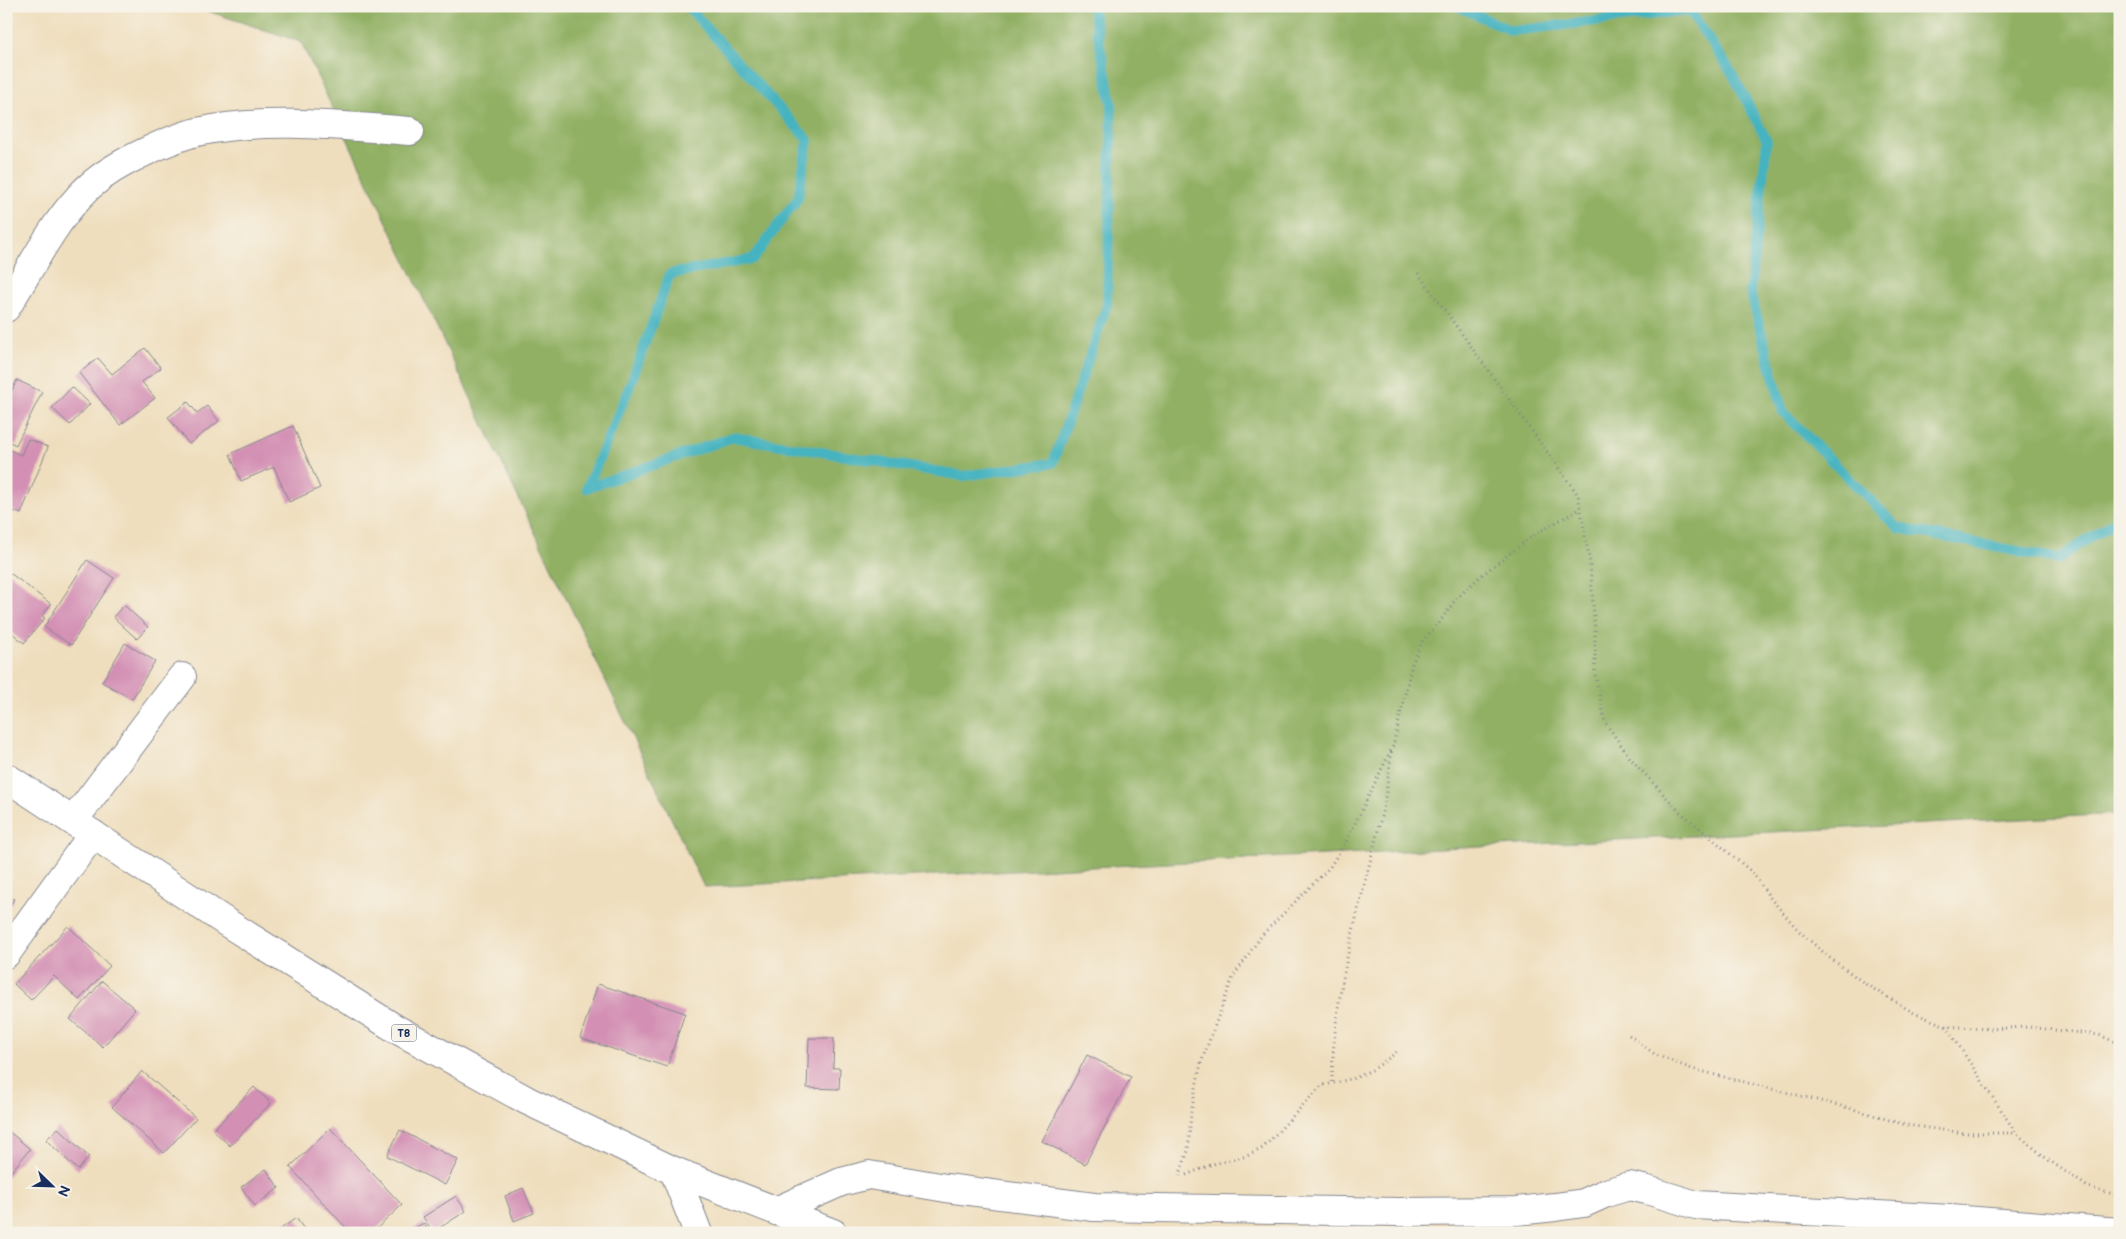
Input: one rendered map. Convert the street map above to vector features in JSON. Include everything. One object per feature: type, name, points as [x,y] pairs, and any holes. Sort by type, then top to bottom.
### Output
[{"type":"main road","points":[[6,308],[58,224],[79,196],[117,166],[169,140],[198,132],[250,126],[328,124],[410,131]]},
{"type":"main road","points":[[6,954],[83,828],[182,677]]},
{"type":"main road","name":"T8","points":[[6,777],[229,924],[396,1029],[528,1101],[674,1171],[833,1233]]},
{"type":"main road","points":[[674,1171],[698,1233]]},
{"type":"main road","points":[[776,1211],[841,1182],[869,1175],[946,1188],[1094,1207],[1380,1212],[1517,1211],[1584,1204],[1606,1193],[1629,1186],[1696,1205],[1950,1219],[2120,1232]]},
{"type":"path","points":[[1418,273],[1578,495],[1590,563],[1595,631],[1594,675],[1605,722],[1630,758],[1679,811],[1752,872],[1771,899],[1799,931],[1867,986],[1914,1013],[1946,1026],[1988,1029],[2028,1027],[2099,1035],[2120,1044]]},
{"type":"path","points":[[1332,1082],[1332,1054],[1338,1006],[1363,882],[1383,807],[1393,746],[1412,664],[1424,640],[1456,599],[1483,574],[1537,533],[1580,510]]},
{"type":"path","points":[[1393,746],[1347,840],[1330,867],[1262,935],[1234,977],[1201,1063],[1191,1112],[1188,1151],[1179,1178],[1213,1164],[1247,1156],[1262,1148],[1321,1086],[1355,1078],[1397,1052]]},
{"type":"path","points":[[1946,1026],[2016,1134],[2047,1159],[2088,1186],[2120,1196]]},
{"type":"path","points":[[1629,1035],[1656,1055],[1692,1069],[1853,1109],[1906,1125],[1965,1133],[2016,1134]]},
{"type":"green space","points":[[193,6],[2120,6],[2120,814],[704,887],[301,42]]},
{"type":"building","points":[[145,348],[161,368],[142,382],[155,398],[120,425],[79,373],[98,358],[112,374]]},
{"type":"building","points":[[17,380],[42,392],[16,445],[6,440],[6,403]]},
{"type":"building","points":[[72,387],[90,404],[70,425],[52,408]]},
{"type":"building","points":[[188,402],[197,413],[207,406],[219,421],[189,444],[168,417]]},
{"type":"building","points":[[293,426],[320,488],[289,502],[274,467],[241,481],[230,454]]},
{"type":"building","points":[[28,439],[48,447],[21,514],[6,508],[6,448],[21,455]]},
{"type":"building","points":[[87,560],[114,578],[71,645],[44,627]]},
{"type":"building","points":[[10,573],[51,604],[42,616],[45,618],[24,643],[6,628],[6,578]]},
{"type":"building","points":[[124,605],[148,627],[137,639],[113,617]]},
{"type":"building","points":[[125,643],[155,661],[132,699],[102,682]]},
{"type":"building","points":[[6,895],[14,899],[6,912]]},
{"type":"building","points":[[68,926],[110,966],[79,1000],[54,976],[31,1000],[14,984]]},
{"type":"building","points":[[102,981],[135,1009],[103,1047],[70,1019]]},
{"type":"building","points":[[598,984],[685,1013],[667,1067],[580,1038]]},
{"type":"building","points":[[809,1038],[834,1038],[833,1068],[840,1068],[839,1089],[807,1088]]},
{"type":"building","points":[[1087,1055],[1131,1077],[1085,1164],[1042,1141]]},
{"type":"building","points":[[142,1071],[196,1118],[164,1153],[112,1107]]},
{"type":"building","points":[[254,1087],[271,1103],[230,1146],[213,1130]]},
{"type":"building","points":[[58,1128],[89,1157],[78,1170],[46,1140]]},
{"type":"building","points":[[330,1128],[402,1205],[372,1233],[351,1233],[290,1167]]},
{"type":"building","points":[[6,1129],[30,1149],[6,1178]]},
{"type":"building","points":[[400,1130],[458,1160],[445,1185],[387,1156]]},
{"type":"building","points":[[266,1169],[279,1188],[255,1206],[241,1187]]},
{"type":"building","points":[[523,1188],[534,1213],[514,1221],[505,1196]]},
{"type":"building","points":[[456,1196],[466,1211],[433,1232],[423,1217]]},
{"type":"building","points":[[296,1218],[307,1233],[275,1233]]},
{"type":"building","points":[[424,1223],[429,1233],[405,1233]]},
{"type":"waterway","points":[[687,6],[808,140],[798,198],[753,259],[670,274],[629,388],[587,488],[733,437],[963,476],[1053,463],[1107,305],[1112,105],[1092,6]]},
{"type":"waterway","points":[[1457,6],[1512,31],[1689,10],[1732,73],[1767,141],[1750,291],[1783,412],[1898,528],[2058,559],[2120,518]]}]
